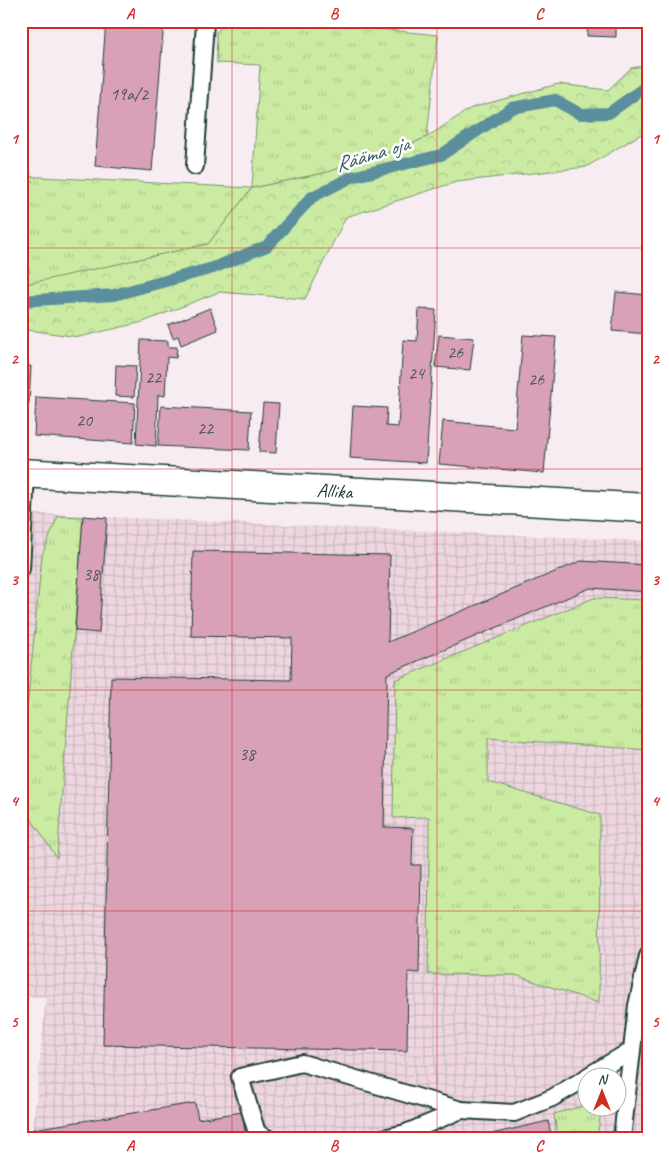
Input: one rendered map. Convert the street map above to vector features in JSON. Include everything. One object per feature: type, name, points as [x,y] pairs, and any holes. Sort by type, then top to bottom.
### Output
[{"type":"street","name":"Allika","points":[[23,473],[648,508]]},
{"type":"lane","points":[[195,166],[207,21]]},
{"type":"lane","points":[[21,569],[23,473]]},
{"type":"lane","points":[[622,1138],[632,1050],[642,1007],[648,956]]},
{"type":"lane","points":[[605,1066],[632,1050]]},
{"type":"lane","points":[[267,1138],[257,1133],[240,1077],[302,1063],[461,1110],[514,1113],[552,1098],[576,1084]]},
{"type":"lane","points":[[383,1138],[406,1133],[461,1110]]},
{"type":"shaded area","points":[[21,513],[648,541],[648,1138],[35,1138],[33,1129],[46,997],[21,996]]},
{"type":"green space","points":[[227,21],[297,21],[438,35],[427,137],[402,148],[324,173],[252,188],[260,65],[217,63],[216,32]]},
{"type":"green space","points":[[648,65],[648,130],[586,167],[456,182],[346,217],[305,299],[219,292],[143,322],[79,337],[21,329],[22,285],[208,244],[252,188],[324,173],[402,148],[427,137],[471,108],[558,84],[608,90],[631,68]]},
{"type":"green space","points":[[21,176],[252,188],[208,244],[21,286],[21,277],[30,272],[21,254]]},
{"type":"green space","points":[[58,516],[83,517],[57,858],[26,811],[23,749],[42,555]]},
{"type":"green space","points":[[594,598],[648,600],[648,750],[488,738],[488,782],[600,815],[599,1003],[515,975],[428,974],[429,817],[393,818],[395,680]]},
{"type":"green space","points":[[576,1108],[576,1116],[600,1116],[597,1138],[558,1138],[554,1114]]},
{"type":"building","points":[[106,21],[164,21],[152,171],[95,166]]},
{"type":"building","points":[[588,21],[631,21],[616,22],[616,37],[587,36]]},
{"type":"building","points":[[616,292],[648,295],[648,334],[612,331]]},
{"type":"building","points":[[210,308],[218,330],[181,345],[178,336],[173,338],[168,325]]},
{"type":"building","points":[[419,309],[436,310],[426,463],[350,458],[353,406],[387,408],[386,426],[398,427],[403,340],[417,341]]},
{"type":"building","points":[[439,335],[474,338],[470,370],[435,367]]},
{"type":"building","points":[[523,335],[556,337],[544,473],[439,464],[443,421],[515,428]]},
{"type":"building","points":[[141,340],[168,341],[168,347],[177,347],[176,358],[167,357],[165,396],[158,395],[156,446],[136,444]]},
{"type":"building","points":[[116,365],[136,366],[134,397],[115,396]]},
{"type":"building","points":[[21,366],[31,366],[29,403],[21,403]]},
{"type":"building","points":[[36,397],[135,403],[133,443],[34,436]]},
{"type":"building","points":[[263,403],[279,404],[276,453],[259,452]]},
{"type":"building","points":[[161,406],[251,411],[249,450],[158,446]]},
{"type":"building","points":[[83,516],[107,518],[99,633],[75,631]]},
{"type":"building","points":[[193,551],[390,555],[388,642],[581,561],[648,565],[648,592],[590,588],[387,674],[384,827],[413,828],[412,865],[421,865],[419,973],[408,972],[407,1051],[103,1045],[111,677],[291,680],[292,638],[191,636]]},
{"type":"building","points":[[195,1103],[198,1119],[242,1112],[246,1138],[35,1138],[33,1129]]},
{"type":"building","points":[[548,1121],[552,1138],[474,1138]]},
{"type":"waterway","name":"Rääma oja","points":[[21,301],[114,295],[213,268],[267,246],[312,197],[352,177],[441,155],[512,108],[555,100],[580,114],[609,113],[648,85]]}]
